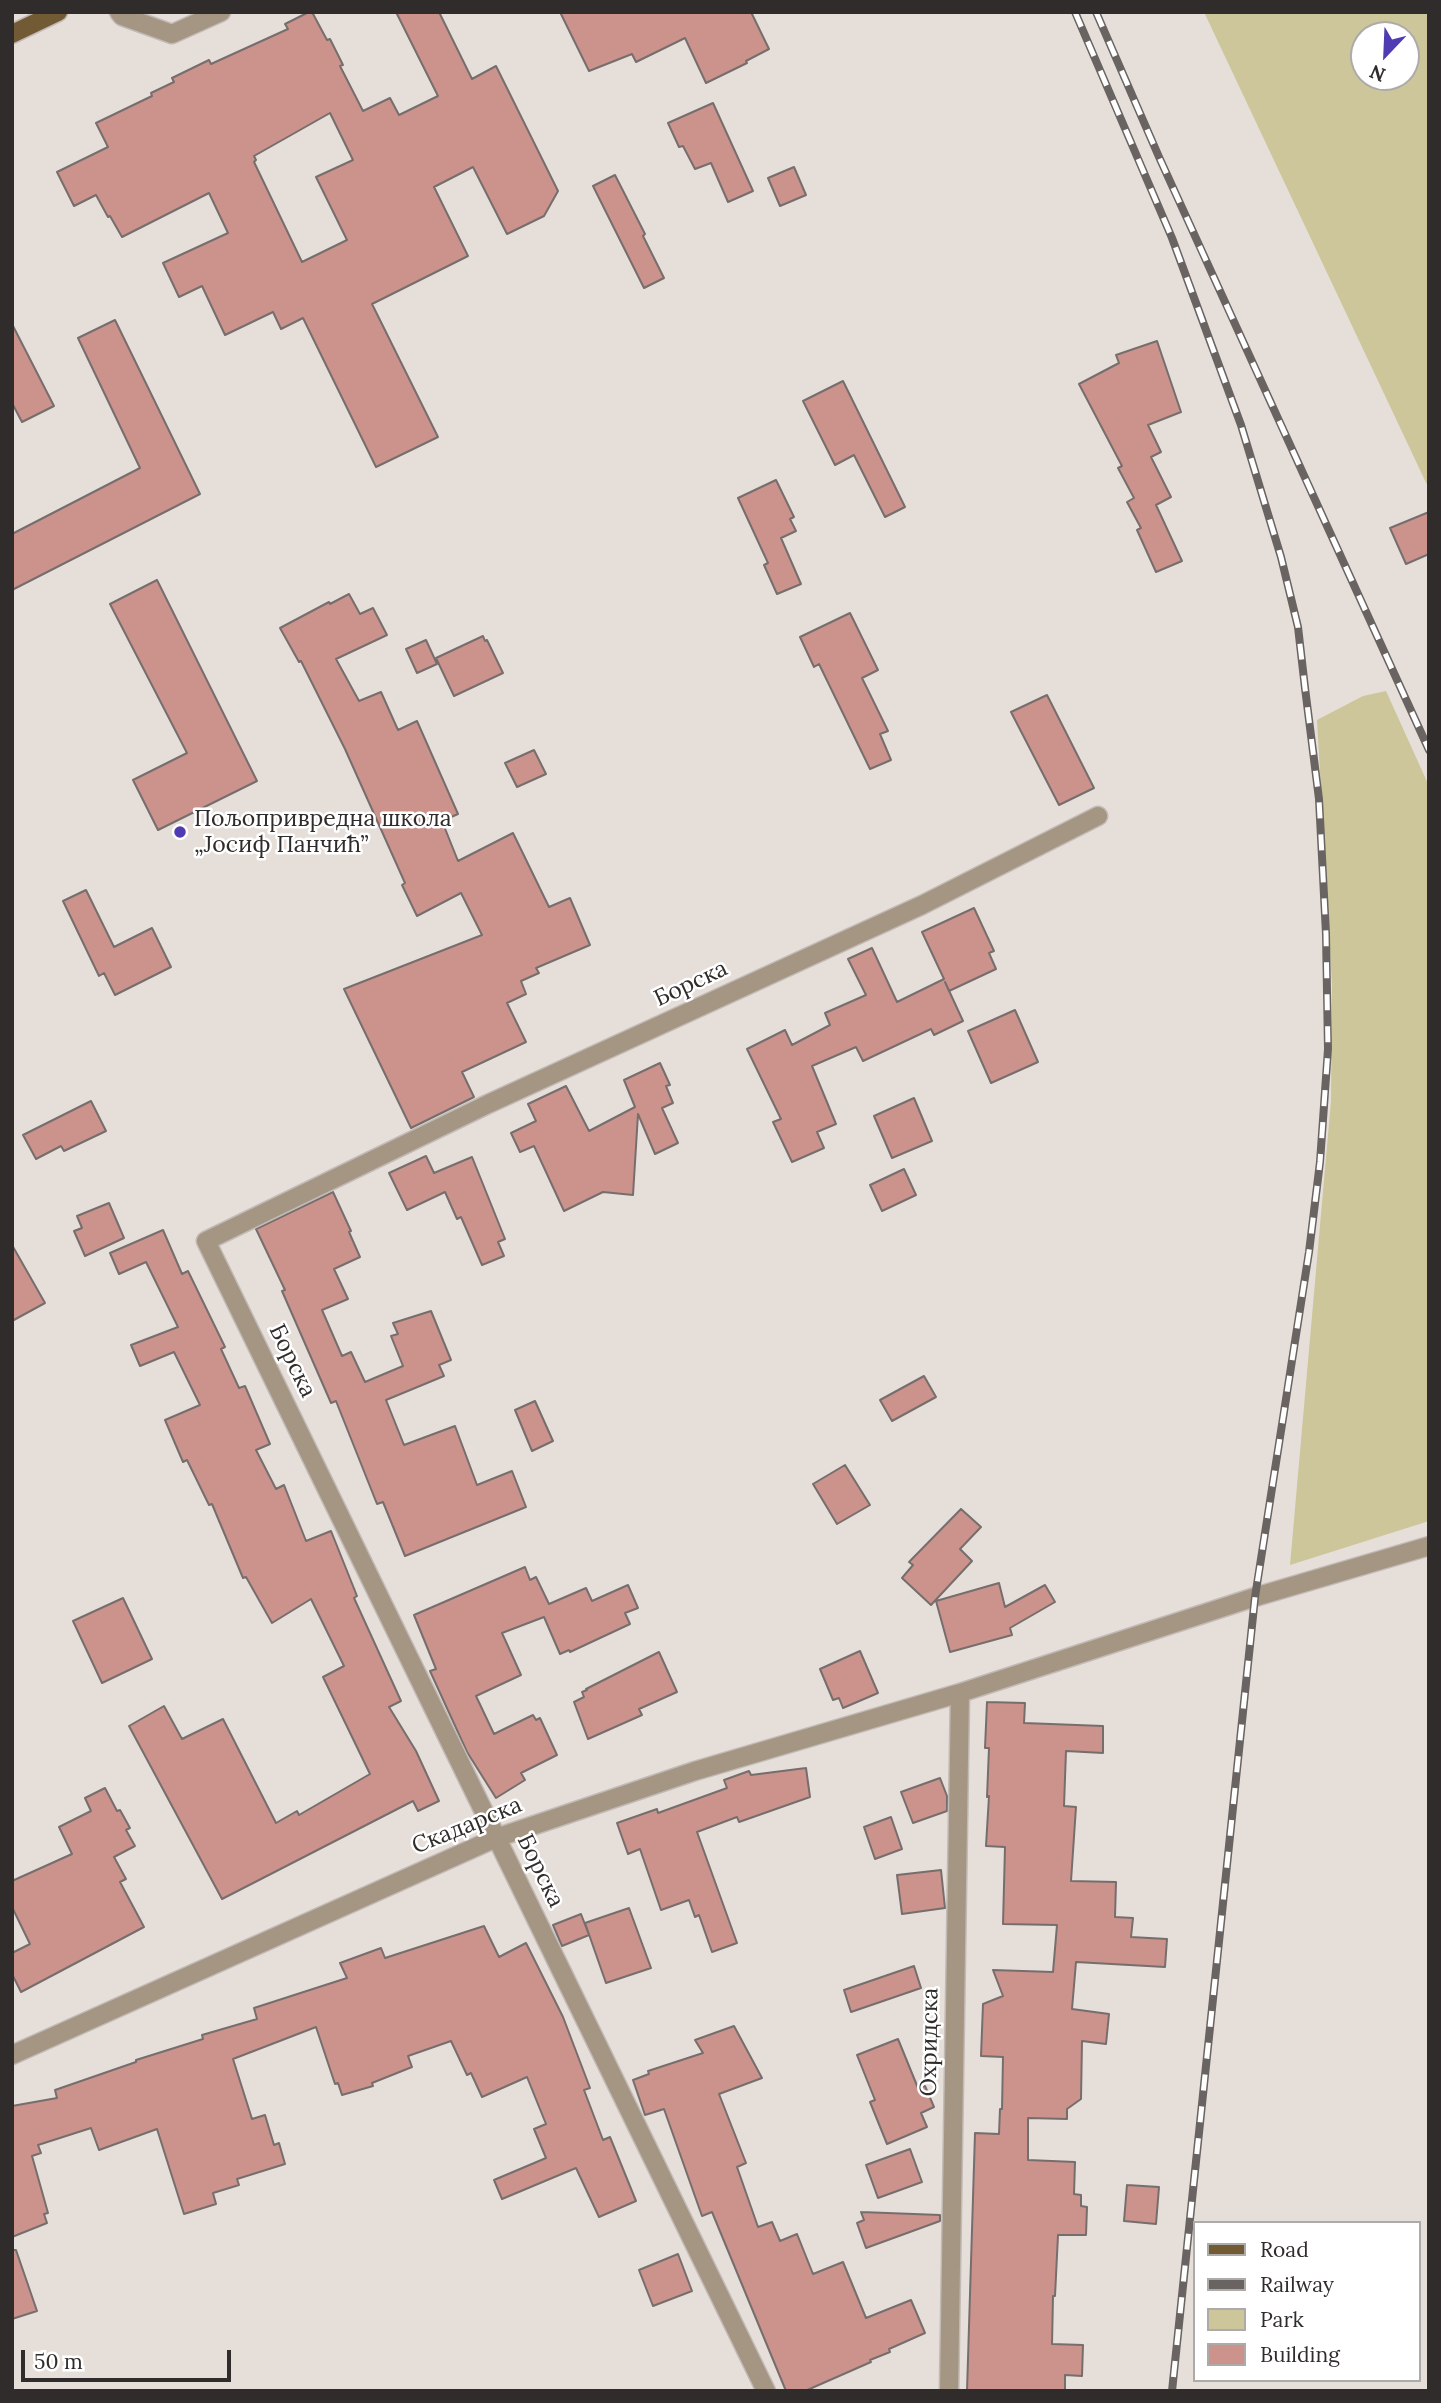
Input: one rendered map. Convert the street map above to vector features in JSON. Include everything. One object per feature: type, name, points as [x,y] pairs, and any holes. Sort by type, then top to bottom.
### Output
[{"type":"main road","points":[[12,34],[58,12]]},
{"type":"street","points":[[119,12],[122,16],[172,34],[221,12]]},
{"type":"street","name":"Борска","points":[[766,2391],[206,1241],[488,1104],[934,900],[1098,816]]},
{"type":"street","name":"Скадарска","points":[[12,2055],[496,1838],[672,1778],[960,1693],[1255,1597],[1429,1546]]},
{"type":"street","name":"Охридска","points":[[949,2391],[960,1693]]},
{"type":"green space","points":[[1204,12],[1429,12],[1429,489]]},
{"type":"green space","points":[[1386,691],[1429,786],[1429,1521],[1290,1565],[1331,1101],[1332,985],[1317,720],[1363,696]]},
{"type":"building","points":[[312,12],[327,40],[330,39],[343,65],[340,66],[363,111],[390,98],[399,115],[438,96],[396,12],[439,12],[472,79],[496,66],[558,191],[544,216],[507,234],[473,167],[434,187],[468,256],[372,304],[438,437],[376,467],[303,318],[281,329],[273,312],[225,335],[202,286],[179,297],[163,263],[228,233],[209,193],[122,237],[96,195],[74,206],[57,172],[108,147],[96,123],[152,96],[151,93],[174,82],[172,78],[209,60],[211,64],[288,29],[285,24]],"holes":[[[330,113],[353,160],[316,177],[347,240],[302,262],[254,162],[254,156]]]},
{"type":"building","points":[[560,12],[751,12],[769,49],[706,83],[685,38],[636,62],[632,54],[589,71]]},
{"type":"building","points":[[713,103],[753,191],[728,202],[711,163],[695,169],[683,146],[679,147],[668,123]]},
{"type":"building","points":[[794,167],[806,195],[780,206],[768,178]]},
{"type":"building","points":[[615,175],[664,278],[644,288],[593,186]]},
{"type":"building","points":[[115,320],[200,494],[12,590],[12,534],[140,468],[78,338]]},
{"type":"building","points":[[12,324],[54,406],[22,422],[12,403]]},
{"type":"building","points":[[1157,341],[1181,412],[1148,425],[1161,452],[1151,457],[1171,497],[1156,505],[1182,561],[1156,572],[1137,530],[1141,528],[1127,502],[1134,498],[1118,468],[1122,466],[1079,384],[1119,363],[1116,355]]},
{"type":"building","points":[[843,381],[905,507],[885,517],[854,455],[835,465],[803,401]]},
{"type":"building","points":[[776,480],[794,517],[790,519],[796,531],[781,538],[801,584],[777,594],[764,565],[768,563],[738,498]]},
{"type":"building","points":[[1429,512],[1429,554],[1406,564],[1390,528]]},
{"type":"building","points":[[157,580],[257,781],[158,830],[133,780],[187,753],[110,604]]},
{"type":"building","points":[[349,594],[360,614],[373,608],[387,635],[336,659],[359,701],[381,692],[398,730],[417,721],[458,814],[442,821],[458,861],[513,833],[549,907],[570,898],[590,945],[536,968],[539,973],[521,981],[526,994],[507,1003],[526,1042],[462,1072],[474,1097],[411,1128],[344,989],[482,935],[461,893],[417,916],[345,749],[301,661],[299,662],[280,628]]},
{"type":"building","points":[[850,613],[878,670],[862,678],[888,731],[880,734],[891,760],[870,769],[819,664],[814,667],[800,637]]},
{"type":"building","points":[[483,636],[503,673],[454,696],[436,658]]},
{"type":"building","points":[[426,640],[437,664],[417,673],[406,649]]},
{"type":"building","points":[[1047,695],[1094,788],[1059,805],[1011,712]]},
{"type":"building","points":[[534,750],[546,774],[517,787],[505,763]]},
{"type":"building","points":[[86,890],[114,947],[152,928],[171,967],[115,995],[104,973],[99,976],[63,901]]},
{"type":"building","points":[[974,908],[994,951],[989,953],[996,969],[949,991],[963,1021],[934,1035],[931,1029],[863,1061],[856,1047],[812,1066],[836,1124],[817,1132],[824,1148],[792,1162],[773,1122],[781,1119],[747,1049],[785,1030],[792,1045],[830,1025],[825,1013],[866,995],[848,959],[872,948],[897,1002],[944,979],[922,932]]},
{"type":"building","points":[[1015,1010],[1038,1062],[991,1083],[968,1031]]},
{"type":"building","points":[[660,1063],[670,1085],[666,1086],[673,1103],[662,1108],[678,1143],[655,1154],[638,1114],[633,1195],[603,1192],[564,1211],[534,1146],[520,1152],[511,1133],[536,1121],[528,1104],[566,1086],[589,1131],[635,1107],[624,1080]]},
{"type":"building","points":[[914,1098],[932,1141],[892,1158],[874,1116]]},
{"type":"building","points":[[91,1101],[106,1131],[64,1151],[61,1146],[36,1159],[23,1135]]},
{"type":"building","points":[[426,1156],[434,1173],[472,1157],[505,1239],[498,1242],[504,1256],[482,1265],[461,1217],[457,1219],[445,1192],[407,1210],[389,1173]]},
{"type":"building","points":[[904,1169],[916,1195],[882,1211],[870,1185]]},
{"type":"building","points":[[333,1192],[360,1257],[334,1269],[348,1299],[322,1310],[342,1356],[351,1352],[365,1382],[403,1366],[391,1336],[398,1334],[393,1323],[431,1311],[451,1360],[439,1365],[444,1376],[386,1400],[404,1445],[455,1426],[477,1485],[512,1471],[526,1507],[405,1556],[383,1502],[377,1504],[336,1401],[331,1403],[282,1291],[285,1290],[256,1229]]},
{"type":"building","points":[[109,1203],[124,1238],[85,1256],[74,1231],[82,1228],[77,1216]]},
{"type":"building","points":[[163,1230],[182,1274],[188,1271],[225,1347],[221,1349],[239,1388],[245,1386],[270,1444],[256,1450],[276,1489],[284,1485],[306,1541],[331,1531],[357,1596],[354,1598],[401,1701],[389,1707],[416,1751],[439,1801],[418,1811],[413,1801],[222,1899],[129,1726],[164,1706],[182,1739],[223,1719],[276,1823],[297,1811],[299,1815],[370,1774],[323,1677],[344,1666],[311,1599],[272,1623],[246,1577],[243,1578],[212,1504],[209,1505],[187,1460],[183,1462],[165,1420],[200,1405],[174,1352],[140,1366],[131,1345],[178,1327],[146,1262],[119,1274],[110,1253]]},
{"type":"building","points":[[12,1245],[45,1303],[12,1321]]},
{"type":"building","points":[[924,1376],[936,1397],[892,1421],[880,1400]]},
{"type":"building","points":[[535,1401],[553,1441],[532,1451],[515,1410]]},
{"type":"building","points":[[845,1465],[870,1505],[837,1524],[813,1484]]},
{"type":"building","points":[[961,1509],[981,1527],[960,1549],[972,1561],[931,1605],[902,1578],[913,1565],[909,1562]]},
{"type":"building","points":[[525,1567],[530,1580],[536,1577],[549,1604],[586,1588],[592,1601],[628,1585],[638,1608],[625,1613],[630,1624],[570,1652],[569,1650],[560,1654],[544,1617],[502,1633],[521,1675],[476,1696],[494,1734],[533,1715],[536,1720],[540,1718],[557,1755],[521,1773],[525,1780],[496,1798],[467,1752],[430,1671],[436,1669],[414,1615]]},
{"type":"building","points":[[999,1583],[1005,1607],[1045,1585],[1055,1602],[1010,1628],[1012,1635],[950,1652],[936,1601]]},
{"type":"building","points":[[123,1598],[152,1659],[102,1683],[73,1621]]},
{"type":"building","points":[[860,1651],[878,1693],[843,1708],[839,1698],[833,1700],[820,1669]]},
{"type":"building","points":[[659,1652],[677,1692],[639,1709],[642,1715],[588,1739],[574,1702],[584,1697],[582,1692]]},
{"type":"building","points":[[987,1702],[1025,1703],[1024,1723],[1103,1726],[1103,1753],[1066,1751],[1064,1806],[1076,1807],[1071,1881],[1116,1882],[1115,1917],[1133,1918],[1131,1937],[1167,1939],[1165,1967],[1076,1962],[1072,2009],[1109,2014],[1106,2044],[1082,2041],[1081,2099],[1067,2109],[1067,2119],[1028,2118],[1028,2160],[1075,2162],[1074,2194],[1081,2195],[1081,2206],[1087,2207],[1086,2235],[1058,2235],[1052,2344],[1083,2345],[1082,2376],[1065,2375],[1065,2391],[967,2391],[975,2133],[999,2134],[1002,2109],[1003,2057],[981,2056],[983,2004],[1003,1996],[993,1970],[1053,1972],[1057,1925],[1003,1924],[1005,1847],[986,1846],[989,1796],[987,1797],[989,1748],[985,1748]]},
{"type":"building","points":[[806,1768],[810,1797],[739,1822],[737,1817],[697,1832],[737,1943],[712,1952],[699,1915],[695,1917],[689,1900],[661,1910],[640,1849],[628,1854],[617,1823],[657,1809],[658,1813],[727,1788],[724,1780],[749,1771],[751,1775]]},
{"type":"building","points":[[940,1778],[947,1796],[947,1811],[913,1823],[901,1792]]},
{"type":"building","points":[[105,1788],[130,1828],[126,1830],[135,1846],[114,1857],[126,1879],[120,1882],[144,1927],[21,1992],[12,1974],[12,1953],[30,1944],[12,1907],[12,1881],[72,1854],[59,1827],[91,1811],[85,1798]]},
{"type":"building","points":[[891,1817],[902,1849],[875,1859],[864,1827]]},
{"type":"building","points":[[941,1870],[945,1908],[902,1914],[897,1875]]},
{"type":"building","points":[[629,1908],[651,1968],[606,1983],[585,1923]]},
{"type":"building","points":[[581,1914],[589,1935],[562,1946],[553,1925]]},
{"type":"building","points":[[484,1926],[499,1957],[526,1943],[563,2017],[590,2088],[584,2090],[603,2140],[610,2137],[636,2201],[599,2217],[576,2168],[502,2199],[494,2180],[546,2158],[534,2129],[546,2124],[527,2077],[482,2097],[471,2073],[467,2075],[451,2041],[408,2056],[412,2067],[372,2083],[373,2086],[342,2095],[338,2083],[335,2084],[316,2027],[233,2059],[252,2119],[265,2115],[274,2145],[279,2143],[285,2164],[237,2179],[239,2185],[213,2193],[216,2204],[184,2214],[157,2129],[99,2150],[91,2128],[38,2145],[41,2153],[32,2156],[48,2213],[44,2214],[47,2223],[12,2237],[12,2106],[57,2098],[55,2090],[203,2039],[202,2035],[257,2019],[254,2008],[347,1978],[340,1963],[381,1948],[385,1958]]},
{"type":"building","points":[[914,1966],[921,1988],[851,2012],[844,1990]]},
{"type":"building","points":[[734,2026],[762,2078],[719,2094],[746,2163],[737,2167],[758,2227],[772,2222],[780,2241],[797,2234],[813,2274],[843,2262],[866,2318],[911,2300],[925,2333],[889,2349],[890,2352],[870,2360],[871,2362],[805,2391],[786,2391],[712,2212],[702,2216],[664,2109],[645,2115],[633,2080],[649,2074],[648,2071],[703,2053],[695,2040]]},
{"type":"building","points":[[898,2039],[918,2088],[925,2086],[934,2107],[921,2113],[927,2127],[887,2144],[870,2102],[875,2100],[857,2055]]},
{"type":"building","points":[[910,2149],[922,2182],[878,2198],[866,2165]]},
{"type":"building","points":[[1127,2185],[1159,2187],[1156,2224],[1124,2221]]},
{"type":"building","points":[[861,2212],[940,2215],[940,2221],[866,2248],[857,2223],[864,2220]]},
{"type":"building","points":[[12,2250],[16,2250],[37,2311],[12,2319]]},
{"type":"building","points":[[678,2254],[692,2291],[653,2306],[639,2270]]},
{"type":"railway","points":[[1075,12],[1172,238],[1241,425],[1281,557],[1298,627],[1319,799],[1326,934],[1328,1049],[1320,1162],[1309,1252],[1255,1597],[1172,2391]]},
{"type":"railway","points":[[1096,12],[1159,157],[1429,750]]},
{"type":"place","name":"Пољопривредна школа „Јосиф Панчић”","points":[[180,832]]}]
